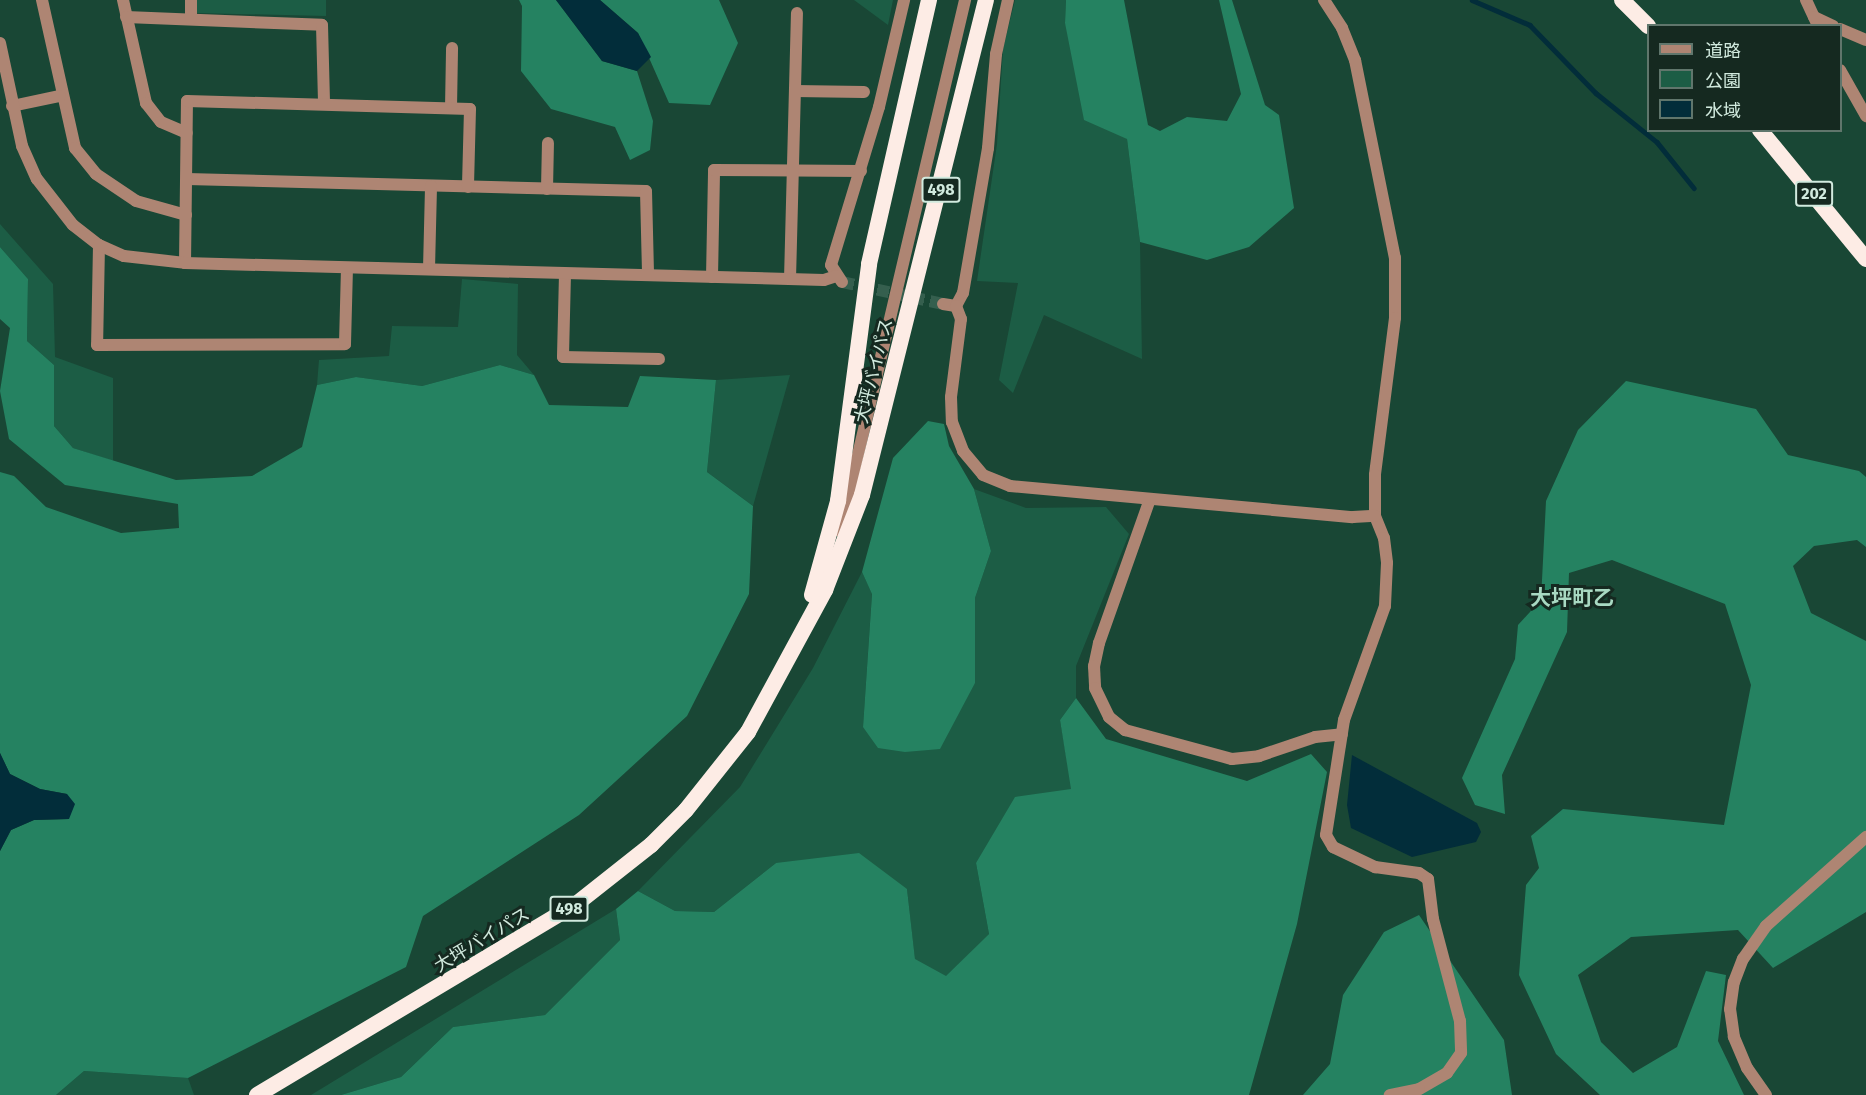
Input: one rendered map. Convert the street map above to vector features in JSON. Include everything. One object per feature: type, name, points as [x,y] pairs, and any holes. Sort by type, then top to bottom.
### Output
[{"type":"highway","name":"大坪バイパス","points":[[748,732],[796,635],[828,546],[845,458],[869,264],[929,0]]},
{"type":"highway","name":"大坪バイパス","points":[[257,1095],[575,905],[643,852],[686,810],[748,732],[801,636],[847,539],[862,495],[986,0]]},
{"type":"highway","points":[[1622,0],[1647,25]]},
{"type":"highway","name":"202","points":[[1762,132],[1866,258]]},
{"type":"street","points":[[42,0],[60,96],[75,148],[96,174],[136,201],[186,215]]},
{"type":"street","points":[[123,0],[146,103],[161,122],[187,133]]},
{"type":"street","points":[[191,0],[191,19]]},
{"type":"street","points":[[0,43],[22,146],[37,179],[73,225],[99,245],[150,262],[824,280],[839,279],[831,265],[861,171],[904,0]]},
{"type":"street","points":[[801,636],[852,490],[965,0]]},
{"type":"street","points":[[1008,0],[996,54],[988,148],[963,293],[950,305],[961,319],[951,397],[952,422],[963,451],[983,475],[1010,486],[1353,518],[1375,516]]},
{"type":"street","points":[[1324,0],[1342,28],[1355,60],[1395,258],[1395,318],[1375,475],[1375,516],[1384,538],[1387,562],[1384,606],[1342,734],[1326,835],[1333,847],[1375,867],[1419,873],[1428,879],[1433,919],[1460,1021],[1461,1053],[1447,1073],[1419,1089],[1390,1095]]},
{"type":"street","points":[[1806,0],[1816,21]]},
{"type":"street","points":[[789,279],[797,13]]},
{"type":"street","points":[[126,17],[322,24],[324,103]]},
{"type":"street","points":[[1842,30],[1866,40]]},
{"type":"street","points":[[451,108],[452,48]]},
{"type":"street","points":[[1842,74],[1866,116]]},
{"type":"street","points":[[795,91],[864,92]]},
{"type":"street","points":[[12,106],[60,96]]},
{"type":"street","points":[[185,263],[187,101],[324,103],[470,109],[468,187]]},
{"type":"street","points":[[547,189],[548,143]]},
{"type":"street","points":[[712,277],[714,170],[861,171]]},
{"type":"street","points":[[187,179],[646,191],[648,275]]},
{"type":"street","points":[[429,269],[431,186]]},
{"type":"street","points":[[99,245],[97,345],[345,344],[347,268]]},
{"type":"street","points":[[565,274],[563,357],[660,359]]},
{"type":"street","points":[[1150,499],[1096,654],[1095,688],[1109,717],[1125,730],[1232,759],[1259,756],[1315,737],[1342,734]]},
{"type":"street","points":[[1766,1095],[1747,1068],[1734,1037],[1730,1009],[1737,974],[1766,926],[1866,837]]},
{"type":"green space","points":[[196,0],[326,0],[326,16],[196,13]]},
{"type":"green space","points":[[519,0],[556,0],[602,61],[637,71],[653,121],[650,150],[630,160],[615,127],[551,109],[521,71],[522,6]]},
{"type":"green space","points":[[600,0],[719,0],[738,43],[710,105],[669,103],[638,33]]},
{"type":"green space","points":[[854,0],[893,0],[888,25]]},
{"type":"green space","points":[[1015,0],[1066,0],[1065,23],[1127,139],[1140,242],[1142,359],[1044,315],[1013,393],[999,380],[1018,283],[977,281],[997,144],[1003,49]]},
{"type":"green space","points":[[1066,0],[1124,0],[1148,125],[1160,131],[1187,117],[1227,121],[1241,94],[1219,0],[1232,0],[1265,105],[1279,115],[1294,208],[1249,247],[1207,260],[1140,242],[1127,139],[1084,120],[1065,23]]},
{"type":"green space","points":[[0,224],[53,284],[55,357],[113,378],[113,461],[73,448],[54,426],[54,365],[27,341],[28,279],[0,247]]},
{"type":"green space","points":[[0,247],[28,279],[27,341],[54,365],[54,426],[73,448],[176,480],[252,476],[302,447],[317,385],[356,377],[422,386],[500,365],[534,375],[549,405],[628,407],[640,376],[716,380],[707,472],[753,506],[749,594],[687,716],[579,815],[423,916],[406,967],[188,1078],[84,1071],[56,1095],[0,1095],[0,851],[11,830],[34,820],[69,819],[67,794],[40,789],[10,774],[0,753],[0,472],[14,476],[46,507],[121,533],[179,528],[178,504],[65,485],[9,439],[0,391],[10,328],[0,319]]},
{"type":"green space","points":[[462,279],[518,284],[517,355],[534,375],[500,365],[422,386],[356,377],[317,385],[319,360],[389,356],[392,326],[458,327]]},
{"type":"green space","points":[[790,375],[753,506],[707,472],[716,380]]},
{"type":"green space","points":[[1626,381],[1756,409],[1788,455],[1859,471],[1866,477],[1866,547],[1857,540],[1814,546],[1793,566],[1811,613],[1866,641],[1866,912],[1773,968],[1738,930],[1631,937],[1578,975],[1601,1042],[1633,1073],[1677,1047],[1706,971],[1726,975],[1718,1041],[1744,1095],[1600,1095],[1556,1054],[1519,975],[1526,885],[1539,868],[1531,836],[1563,809],[1724,825],[1751,685],[1725,604],[1612,560],[1569,573],[1567,632],[1502,775],[1505,814],[1475,805],[1462,778],[1515,659],[1518,625],[1541,600],[1546,501],[1578,430]]},
{"type":"green space","points":[[928,421],[944,424],[949,446],[974,489],[991,551],[975,598],[975,683],[940,749],[905,752],[878,748],[863,727],[872,594],[862,572],[893,458]]},
{"type":"green space","points":[[974,489],[1026,508],[1106,507],[1129,534],[1076,666],[1076,698],[1060,720],[1072,789],[976,863],[989,934],[946,977],[915,960],[907,889],[776,863],[714,912],[675,911],[638,891],[740,787],[813,668],[862,572],[872,593],[863,727],[975,683],[975,598],[991,551]]},
{"type":"green space","points":[[1076,698],[1106,739],[1247,781],[1311,754],[1327,772],[1297,924],[1249,1095],[341,1095],[401,1077],[453,1027],[545,1015],[620,940],[616,909],[638,891],[675,911],[714,912],[776,863],[859,853],[907,889],[915,959],[946,976],[989,934],[976,863],[1015,797],[1071,789],[1060,720]]},
{"type":"green space","points":[[616,909],[620,940],[545,1015],[453,1027],[401,1077],[341,1095],[311,1095]]},
{"type":"green space","points":[[1419,915],[1504,1040],[1512,1095],[1303,1095],[1330,1064],[1343,995],[1384,932]]},
{"type":"green space","points":[[84,1071],[188,1078],[194,1095],[56,1095]]},
{"type":"water","points":[[556,0],[600,0],[638,33],[651,57],[637,71],[602,61]]},
{"type":"water","points":[[0,753],[10,774],[40,789],[67,794],[75,804],[69,819],[34,820],[11,830],[0,851]]},
{"type":"water","points":[[1352,755],[1477,823],[1481,832],[1476,842],[1412,857],[1351,828],[1347,805]]},
{"type":"waterway","points":[[1472,0],[1530,25],[1596,93],[1657,142],[1694,188]]},
{"type":"tunnel","points":[[842,282],[943,304]]},
{"type":"district","name":"大坪町乙","points":[[1572,598]]}]
